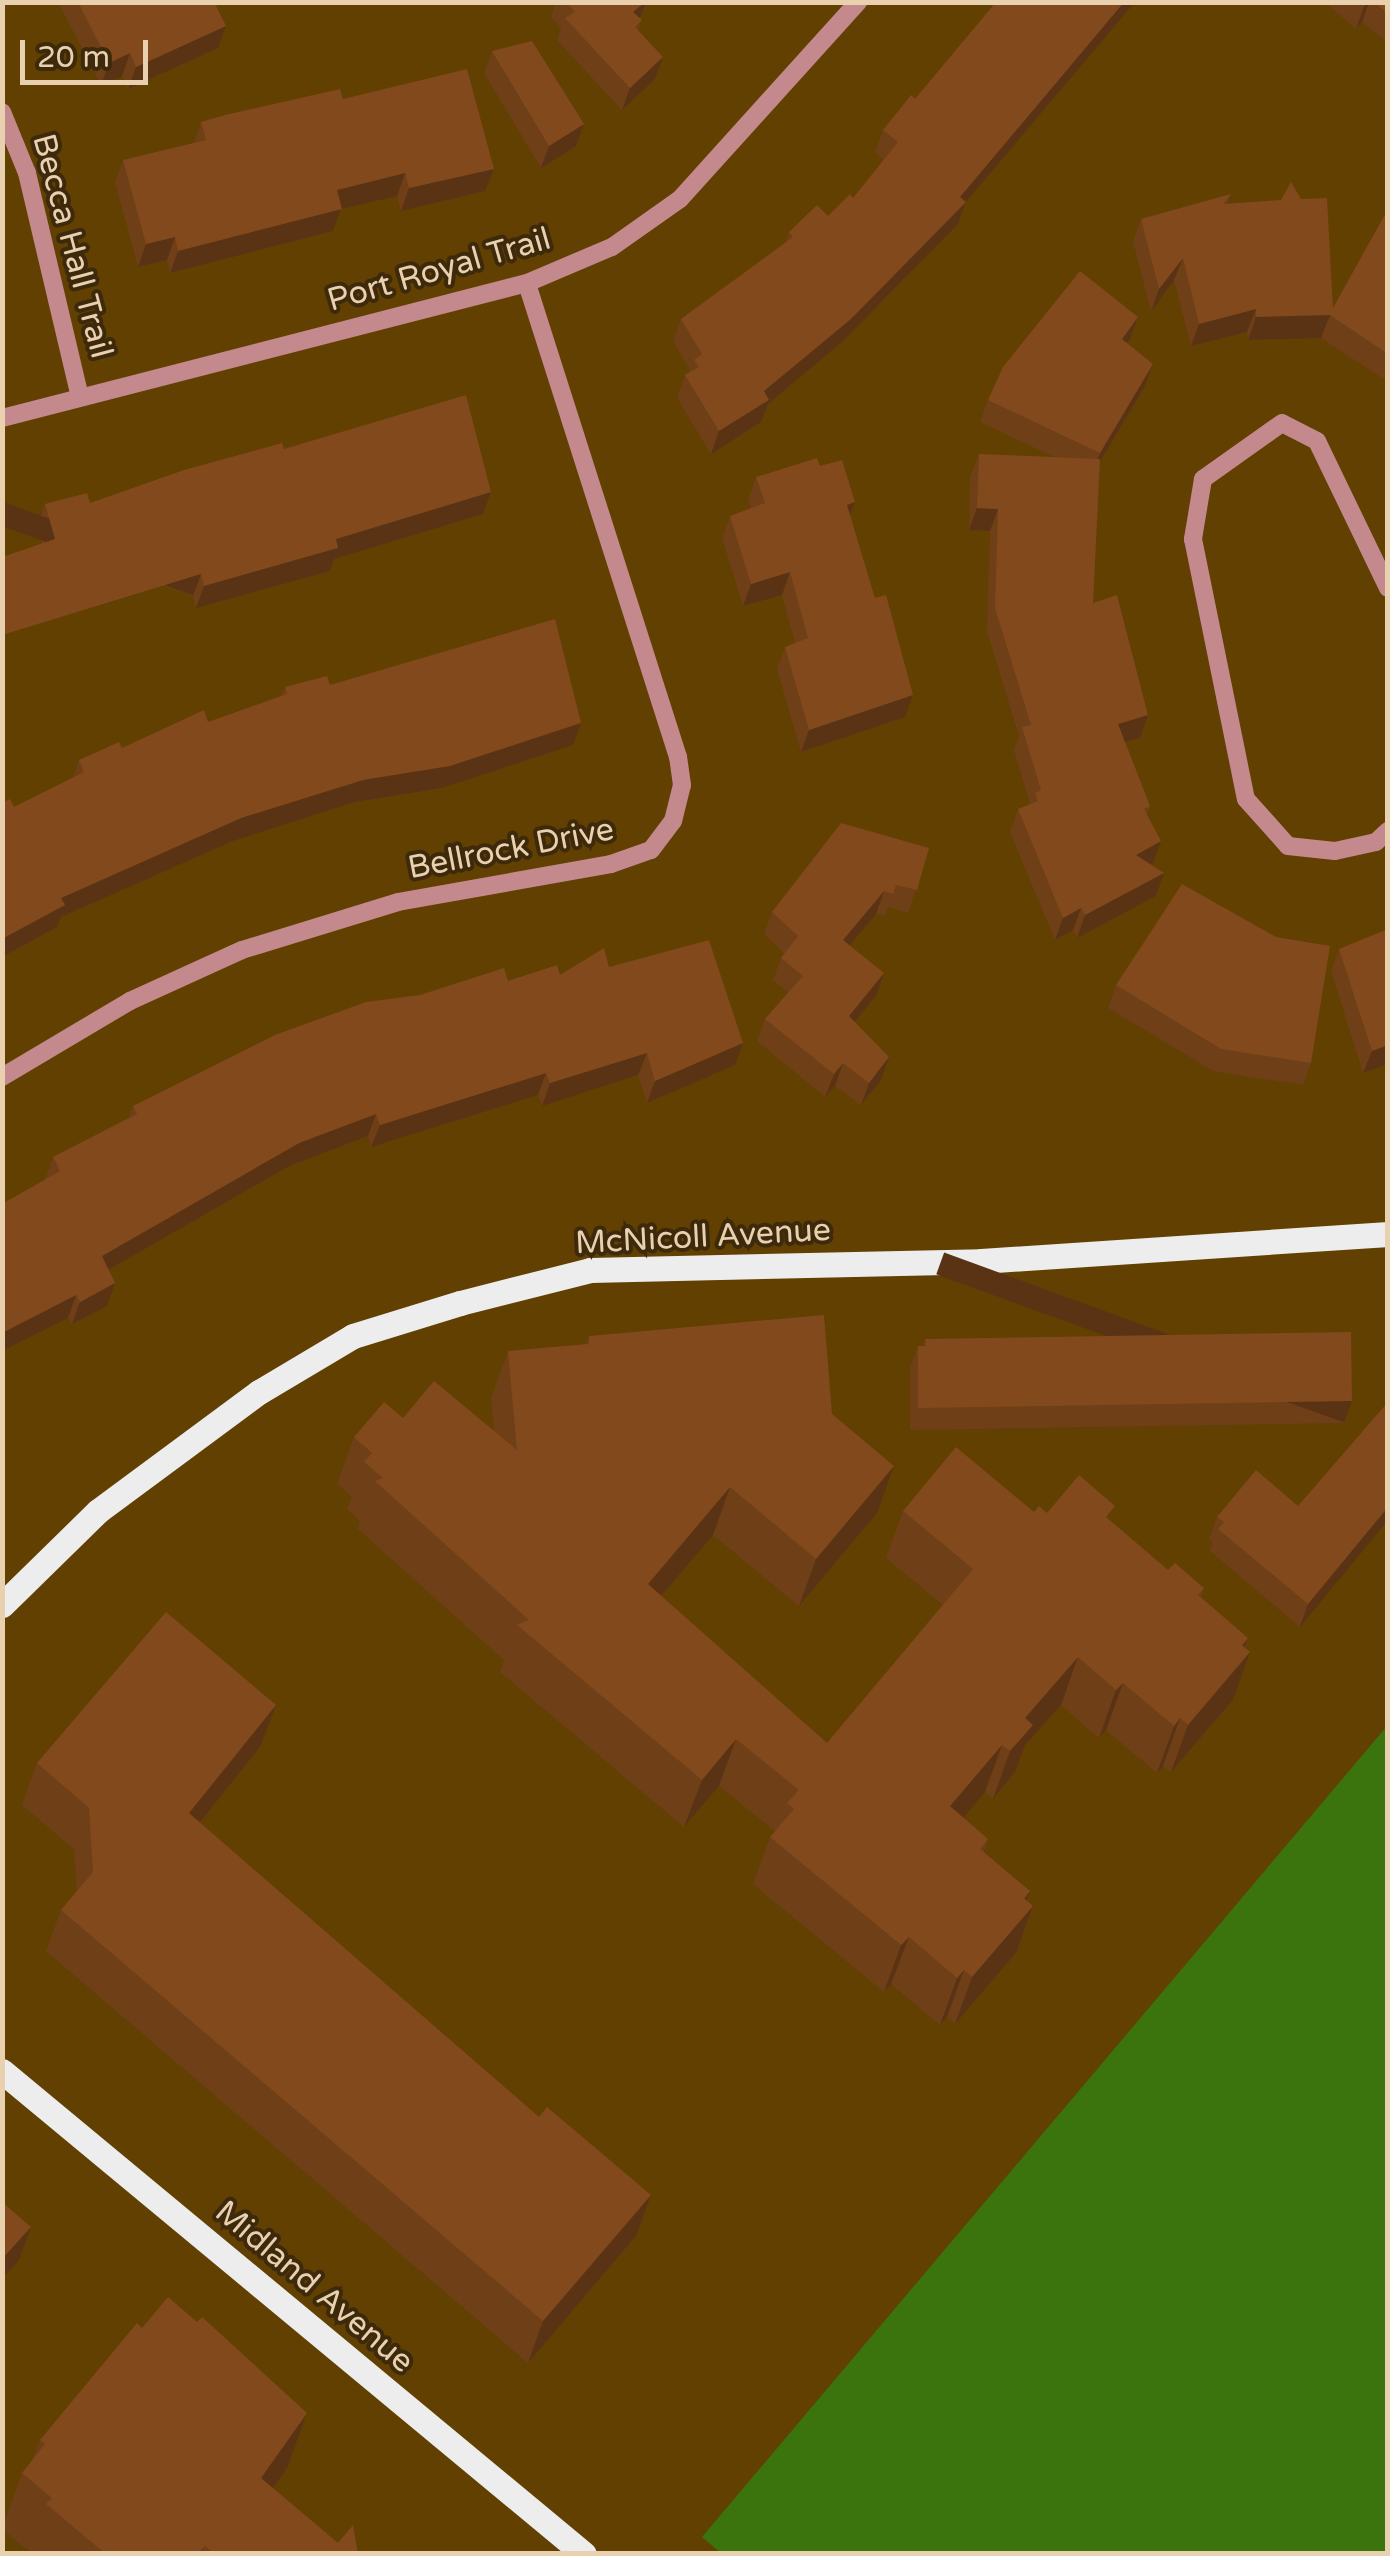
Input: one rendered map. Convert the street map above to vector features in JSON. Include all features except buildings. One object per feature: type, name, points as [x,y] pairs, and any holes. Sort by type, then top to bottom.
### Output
[{"type":"main road","name":"McNicoll Avenue","points":[[2,1605],[98,1512],[259,1392],[353,1336],[460,1303],[590,1270],[981,1261],[1388,1234]]},
{"type":"main road","name":"Midland Avenue","points":[[2,2070],[584,2554]]},
{"type":"street","name":"Port Royal Trail","points":[[2,418],[526,283],[612,247],[680,199],[858,2]]},
{"type":"street","name":"Becca Hall Trail","points":[[2,112],[28,172],[80,397]]},
{"type":"street","name":"Bellrock Drive","points":[[2,1077],[130,1001],[242,950],[398,902],[610,864],[651,850],[673,821],[682,785],[678,757],[526,283]]},
{"type":"street","points":[[1388,588],[1317,441],[1282,423],[1203,479],[1193,539],[1246,800],[1288,846],[1334,851],[1376,842],[1388,831]]},
{"type":"green space","points":[[1387,1726],[1387,2553],[722,2554],[702,2537]]}]
